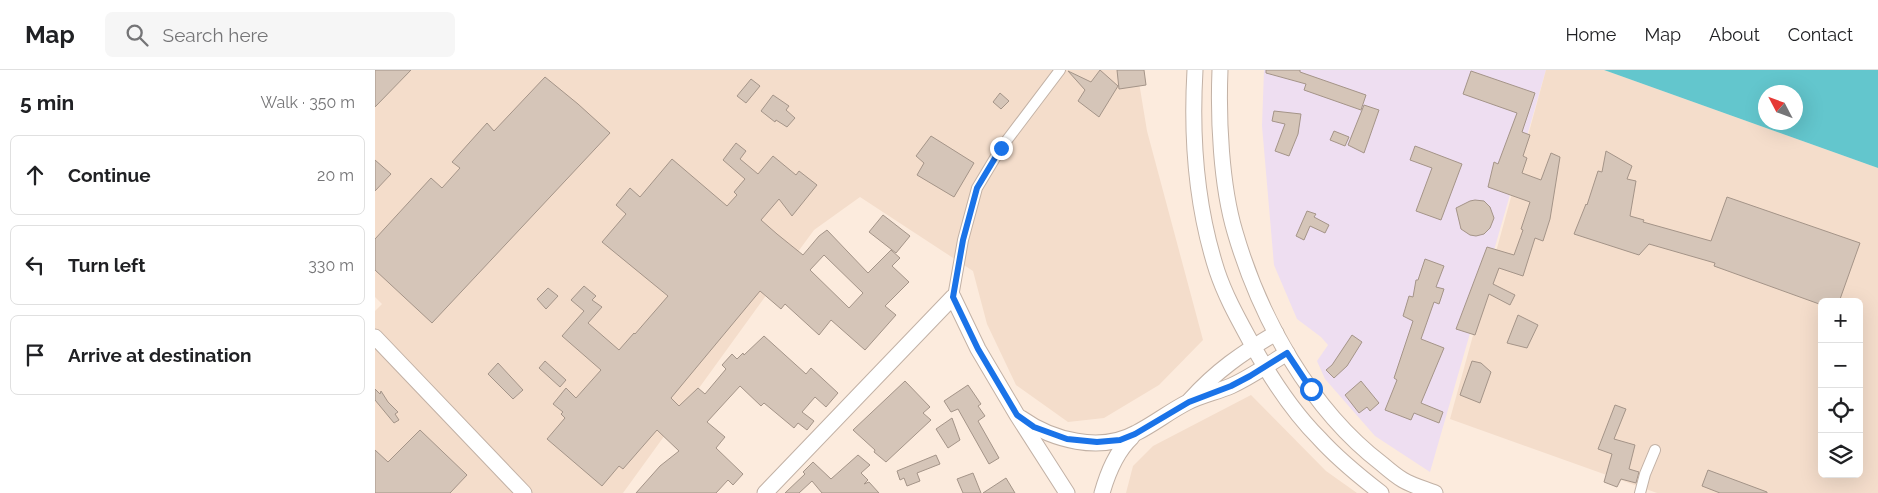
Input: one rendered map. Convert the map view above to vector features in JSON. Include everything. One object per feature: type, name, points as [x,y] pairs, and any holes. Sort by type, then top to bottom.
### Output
[{"type":"main road","points":[[1195,70],[1193,93],[1195,163],[1202,216],[1218,273],[1233,310],[1264,367],[1288,402],[1318,438],[1345,465],[1381,493]]},
{"type":"main road","points":[[1220,70],[1221,139],[1226,186],[1234,230],[1249,271],[1276,333],[1311,389],[1341,426],[1367,453],[1403,480],[1435,493]]},
{"type":"main road","points":[[765,493],[953,297],[978,349],[1017,415],[1067,493]]},
{"type":"main road","points":[[1189,402],[1214,374],[1276,333]]},
{"type":"main road","points":[[375,337],[524,493]]},
{"type":"main road","points":[[1017,415],[1034,427],[1067,439],[1097,442],[1120,440],[1135,434],[1189,402],[1231,386],[1287,353]]},
{"type":"main road","points":[[1102,493],[1107,476],[1119,452],[1123,445],[1135,434]]},
{"type":"street","points":[[953,297],[963,240],[977,188],[1001,148],[1060,70]]},
{"type":"street","points":[[1640,493],[1645,474],[1655,450]]},
{"type":"shaded area","points":[[375,70],[1137,70],[1147,131],[1203,340],[1159,385],[1104,418],[1068,422],[1016,385],[987,324],[973,271],[860,197],[814,230],[623,493],[375,493],[375,311],[382,304],[375,297]]},
{"type":"shaded area","points":[[1264,70],[1546,70],[1430,472],[1375,436],[1325,379],[1317,361],[1328,345],[1321,337],[1297,319],[1274,265],[1262,126]]},
{"type":"shaded area","points":[[1546,70],[1604,70],[1758,125],[1758,130],[1772,130],[1878,168],[1878,493],[1657,493],[1450,419]]},
{"type":"shaded area","points":[[1251,395],[1326,471],[1357,493],[1126,493],[1133,466],[1153,446]]},
{"type":"water","points":[[1604,70],[1878,70],[1878,168],[1772,130],[1803,130],[1803,85],[1758,85],[1758,125]]},
{"type":"building","points":[[375,70],[411,70],[375,107]]},
{"type":"building","points":[[1100,70],[1118,86],[1099,117],[1078,101],[1085,90],[1068,71],[1091,82]]},
{"type":"building","points":[[1117,70],[1144,70],[1146,85],[1119,89]]},
{"type":"building","points":[[1266,70],[1300,70],[1300,72],[1366,95],[1361,110],[1304,90],[1306,84],[1266,73]]},
{"type":"building","points":[[1471,71],[1535,93],[1522,132],[1530,135],[1523,156],[1527,158],[1522,173],[1541,180],[1551,153],[1560,157],[1550,219],[1543,241],[1535,238],[1523,276],[1499,268],[1493,284],[1515,295],[1510,305],[1489,294],[1475,335],[1456,329],[1487,247],[1514,255],[1530,202],[1488,187],[1494,162],[1498,164],[1517,113],[1463,94]]},
{"type":"building","points":[[545,77],[610,133],[432,323],[375,270],[375,239],[431,178],[442,188],[460,168],[452,162],[487,123],[494,131]]},
{"type":"building","points":[[751,79],[760,86],[746,103],[737,96]]},
{"type":"building","points":[[1000,93],[1009,101],[1001,109],[993,102]]},
{"type":"building","points":[[773,95],[789,106],[786,110],[795,118],[787,127],[776,120],[775,122],[761,111]]},
{"type":"building","points":[[1364,105],[1379,110],[1364,153],[1348,145]]},
{"type":"building","points":[[1274,111],[1301,114],[1298,134],[1289,156],[1275,151],[1285,124],[1272,121]]},
{"type":"building","points":[[1334,131],[1349,137],[1345,146],[1330,140]]},
{"type":"building","points":[[931,136],[974,163],[954,197],[917,175],[924,163],[916,156]]},
{"type":"building","points":[[736,143],[746,151],[740,159],[758,174],[773,156],[796,175],[799,171],[817,185],[792,216],[779,199],[761,220],[803,255],[819,236],[827,230],[868,273],[891,250],[900,258],[892,266],[909,282],[885,306],[896,315],[865,350],[831,320],[819,335],[785,304],[781,309],[760,291],[671,398],[679,406],[698,388],[705,394],[726,369],[722,365],[732,354],[737,359],[764,336],[806,374],[811,368],[838,393],[826,407],[815,397],[802,412],[814,421],[807,430],[798,423],[794,428],[764,403],[761,406],[740,386],[707,422],[725,437],[716,448],[743,474],[733,485],[728,480],[716,493],[636,493],[660,466],[679,451],[657,430],[623,469],[619,466],[602,486],[547,439],[565,418],[561,414],[563,412],[553,404],[566,388],[576,398],[601,370],[562,336],[584,311],[571,300],[584,286],[596,296],[592,300],[602,307],[588,323],[619,350],[668,296],[602,242],[626,214],[616,205],[630,188],[640,197],[672,159],[727,206],[737,195],[734,192],[745,179],[723,160]],"holes":[[[824,255],[863,293],[849,308],[810,270]]]},
{"type":"building","points":[[1415,146],[1462,164],[1441,220],[1416,211],[1432,168],[1410,160]]},
{"type":"building","points":[[1606,151],[1632,166],[1627,179],[1636,181],[1630,216],[1644,220],[1643,222],[1711,241],[1727,197],[1860,243],[1840,298],[1818,298],[1818,304],[1714,266],[1715,263],[1649,244],[1639,255],[1574,234],[1587,205],[1598,171],[1602,172]]},
{"type":"building","points":[[375,160],[391,174],[375,191]]},
{"type":"building","points":[[1475,200],[1484,201],[1490,207],[1494,218],[1490,228],[1484,234],[1476,236],[1470,235],[1461,229],[1456,208]]},
{"type":"building","points":[[1307,211],[1316,214],[1314,217],[1329,225],[1325,233],[1310,226],[1304,240],[1296,236]]},
{"type":"building","points":[[883,215],[910,236],[896,253],[869,232]]},
{"type":"building","points":[[1425,259],[1444,266],[1436,287],[1444,289],[1439,304],[1434,302],[1421,339],[1444,348],[1421,403],[1443,412],[1439,423],[1414,413],[1411,420],[1385,410],[1397,380],[1394,378],[1413,321],[1403,316],[1409,296],[1413,297],[1416,280],[1418,280]]},
{"type":"building","points":[[548,288],[558,296],[546,309],[537,299]]},
{"type":"building","points":[[1518,315],[1538,325],[1527,348],[1507,343]]},
{"type":"building","points":[[1352,335],[1362,342],[1347,366],[1334,378],[1326,370],[1332,365]]},
{"type":"building","points":[[545,361],[566,380],[560,387],[539,368]]},
{"type":"building","points":[[1472,361],[1481,363],[1491,372],[1480,403],[1460,395]]},
{"type":"building","points":[[498,363],[523,390],[513,399],[488,374]]},
{"type":"building","points":[[905,381],[930,407],[923,413],[931,420],[886,462],[853,430]]},
{"type":"building","points":[[1361,381],[1379,403],[1370,411],[1367,407],[1359,413],[1345,395]]},
{"type":"building","points":[[968,385],[981,404],[978,406],[985,416],[978,421],[999,458],[989,464],[958,409],[951,412],[944,401]]},
{"type":"building","points":[[375,389],[380,394],[381,391],[398,412],[395,414],[399,420],[394,423],[375,400]]},
{"type":"building","points":[[1615,405],[1626,409],[1614,439],[1635,445],[1629,469],[1639,472],[1636,483],[1621,479],[1617,487],[1604,482],[1612,454],[1598,449]]},
{"type":"building","points":[[952,418],[960,440],[948,448],[936,429]]},
{"type":"building","points":[[420,430],[467,475],[450,493],[375,493],[375,450],[388,462]]},
{"type":"building","points":[[858,455],[870,465],[861,473],[868,480],[864,484],[869,482],[879,493],[822,493],[812,481],[799,493],[785,493],[805,474],[803,472],[813,462],[831,479]]},
{"type":"building","points":[[936,455],[940,464],[917,473],[920,481],[907,486],[904,478],[900,480],[897,471]]},
{"type":"building","points":[[1708,470],[1767,493],[1720,493],[1702,486]]},
{"type":"building","points":[[973,473],[981,493],[963,493],[957,479]]},
{"type":"building","points":[[1006,478],[1015,493],[983,493]]},
{"type":"route","points":[[1001,148],[977,188],[963,240],[953,297],[978,349],[1017,415],[1034,427],[1067,439],[1097,442],[1120,440],[1135,434],[1189,402],[1231,386],[1287,353],[1311,389]]}]
